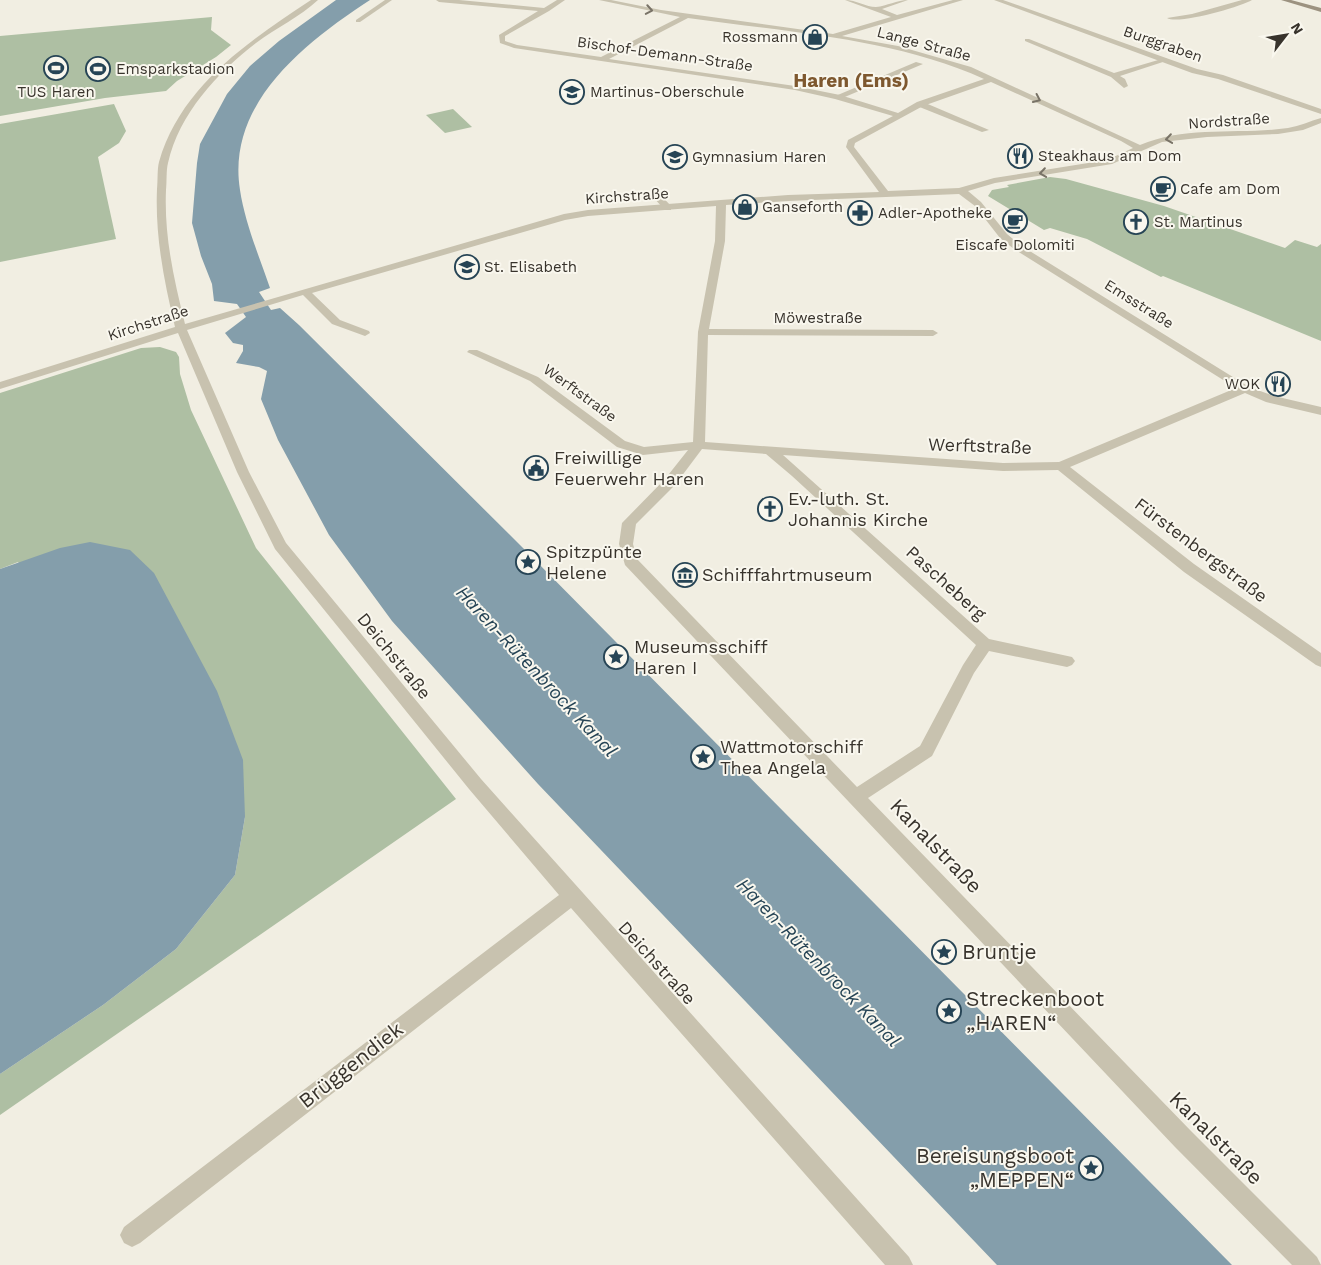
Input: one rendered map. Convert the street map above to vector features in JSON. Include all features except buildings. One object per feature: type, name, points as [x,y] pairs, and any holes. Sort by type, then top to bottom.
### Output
[{"type":"street","name":"Deichstraße","points":[[315,0],[253,42],[220,70],[195,98],[176,129],[163,164],[161,205],[163,245],[181,328],[242,472],[280,546],[475,784],[572,896],[901,1265]]},
{"type":"street","points":[[358,21],[389,0]]},
{"type":"street","points":[[439,0],[546,10]]},
{"type":"street","name":"Bischof-Demann-Straße","points":[[562,0],[502,35],[502,42],[516,47],[777,84],[837,97],[898,115]]},
{"type":"street","name":"Lange Straße","points":[[602,0],[645,10],[832,36],[898,48],[992,79],[1138,147]]},
{"type":"street","points":[[848,0],[895,16]]},
{"type":"street","points":[[876,9],[905,0]]},
{"type":"street","points":[[832,36],[895,16],[908,15],[960,0]]},
{"type":"street","name":"Burggraben","points":[[996,0],[1165,60],[1321,112]]},
{"type":"street","points":[[1170,18],[1201,14],[1249,0]]},
{"type":"street","points":[[1284,0],[1321,10]]},
{"type":"street","points":[[603,59],[688,15]]},
{"type":"street","points":[[1027,40],[1114,75],[1122,81],[1124,86]]},
{"type":"street","points":[[1114,75],[1165,60]]},
{"type":"street","points":[[837,97],[919,64]]},
{"type":"street","points":[[885,193],[850,146],[851,142],[920,104],[992,79]]},
{"type":"street","points":[[920,104],[985,130]]},
{"type":"street","name":"Nordstraße","points":[[960,191],[994,181],[1109,162],[1123,157],[1138,147],[1162,140],[1292,129],[1321,120]]},
{"type":"street","name":"Kirchstraße","points":[[0,386],[277,299],[564,217],[588,213],[747,201],[885,193],[960,191]]},
{"type":"street","name":"Emsstraße","points":[[960,191],[967,194],[986,213],[1003,235],[1017,246],[1245,389],[1278,401],[1321,411]]},
{"type":"street","points":[[654,193],[668,208]]},
{"type":"street","points":[[699,445],[703,332],[720,241],[721,204]]},
{"type":"street","points":[[305,292],[336,322],[365,333]]},
{"type":"street","name":"Möwestraße","points":[[703,332],[933,333]]},
{"type":"street","name":"Werftstraße","points":[[473,352],[534,379],[621,444],[643,451],[699,445],[1003,467],[1061,466],[1245,389]]},
{"type":"street","name":"Kanalstraße","points":[[699,445],[670,482],[629,523],[626,544],[630,561],[1183,1139],[1309,1265]]},
{"type":"street","name":"Pascheberg","points":[[769,450],[797,472],[985,644],[1067,661]]},
{"type":"street","name":"Fürstenbergstraße","points":[[1061,466],[1190,568],[1321,661]]},
{"type":"street","name":"Pascheberg","points":[[856,797],[926,751],[964,677],[985,644]]},
{"type":"street","name":"Brüggendiek","points":[[132,1235],[572,896]]},
{"type":"green space","name":"Emsparkstadion","points":[[212,17],[211,30],[231,45],[216,57],[177,81],[166,91],[105,98],[0,116],[0,36]]},
{"type":"green space","points":[[114,104],[126,131],[119,143],[98,157],[116,239],[0,262],[0,124]]},
{"type":"green space","points":[[453,109],[472,127],[445,133],[426,115]]},
{"type":"green space","points":[[1050,177],[1066,179],[1164,206],[1285,248],[1295,240],[1317,247],[1321,244],[1321,341],[1163,276],[1161,277],[1087,239],[1050,228],[1044,230],[988,196],[992,190],[1009,187],[1007,185]]},
{"type":"green space","points":[[160,347],[176,352],[179,357],[180,374],[191,410],[256,548],[456,799],[0,1115],[0,1074],[103,1005],[176,949],[235,875],[245,817],[18,562],[0,569],[0,393],[141,348]]},
{"type":"water","name":"Haren-Rütenbrock Kanal","points":[[336,0],[370,0],[321,35],[297,56],[276,78],[258,103],[245,130],[239,159],[240,190],[245,215],[270,288],[259,292],[271,310],[280,308],[299,325],[527,552],[1232,1265],[997,1265],[538,784],[392,621],[329,535],[278,440],[261,399],[267,371],[259,367],[236,363],[243,351],[243,345],[233,343],[225,333],[246,317],[237,304],[214,301],[212,284],[201,256],[192,223],[200,144],[227,94],[250,66],[279,41]]},
{"type":"water","points":[[90,542],[130,550],[154,573],[217,691],[243,760],[245,817],[235,875],[176,949],[103,1005],[0,1074],[0,569],[60,548]]},
{"type":"place","name":"Rossmann","points":[[815,37]]},
{"type":"place","name":"TUS Haren","points":[[56,68]]},
{"type":"place","name":"Emsparkstadion","points":[[98,69]]},
{"type":"place","name":"Martinus-Oberschule","points":[[572,92]]},
{"type":"place","name":"Steakhaus am Dom","points":[[1020,156]]},
{"type":"place","name":"Gymnasium Haren","points":[[675,157]]},
{"type":"place","name":"Cafe am Dom","points":[[1163,189]]},
{"type":"place","name":"Ganseforth","points":[[745,207]]},
{"type":"place","name":"Adler-Apotheke","points":[[860,213]]},
{"type":"place","name":"Eiscafe Dolomiti","points":[[1015,221]]},
{"type":"place","name":"St. Martinus","points":[[1136,222]]},
{"type":"place","name":"St. Elisabeth","points":[[467,267]]},
{"type":"place","name":"WOK","points":[[1278,384]]},
{"type":"place","name":"Freiwillige Feuerwehr Haren","points":[[536,468]]},
{"type":"place","name":"Ev.-luth. St. Johannis Kirche","points":[[770,509]]},
{"type":"place","name":"Spitzpünte Helene","points":[[528,562]]},
{"type":"place","name":"Schifffahrtmuseum","points":[[685,575]]},
{"type":"place","name":"Museumsschiff Haren I","points":[[616,657]]},
{"type":"place","name":"Wattmotorschiff Thea Angela","points":[[703,757]]},
{"type":"place","name":"Bruntje","points":[[944,952]]},
{"type":"place","name":"Streckenboot „HAREN“","points":[[949,1011]]},
{"type":"place","name":"Bereisungsboot „MEPPEN“","points":[[1091,1168]]},
{"type":"district","name":"Haren (Ems)","points":[[851,80]]}]
